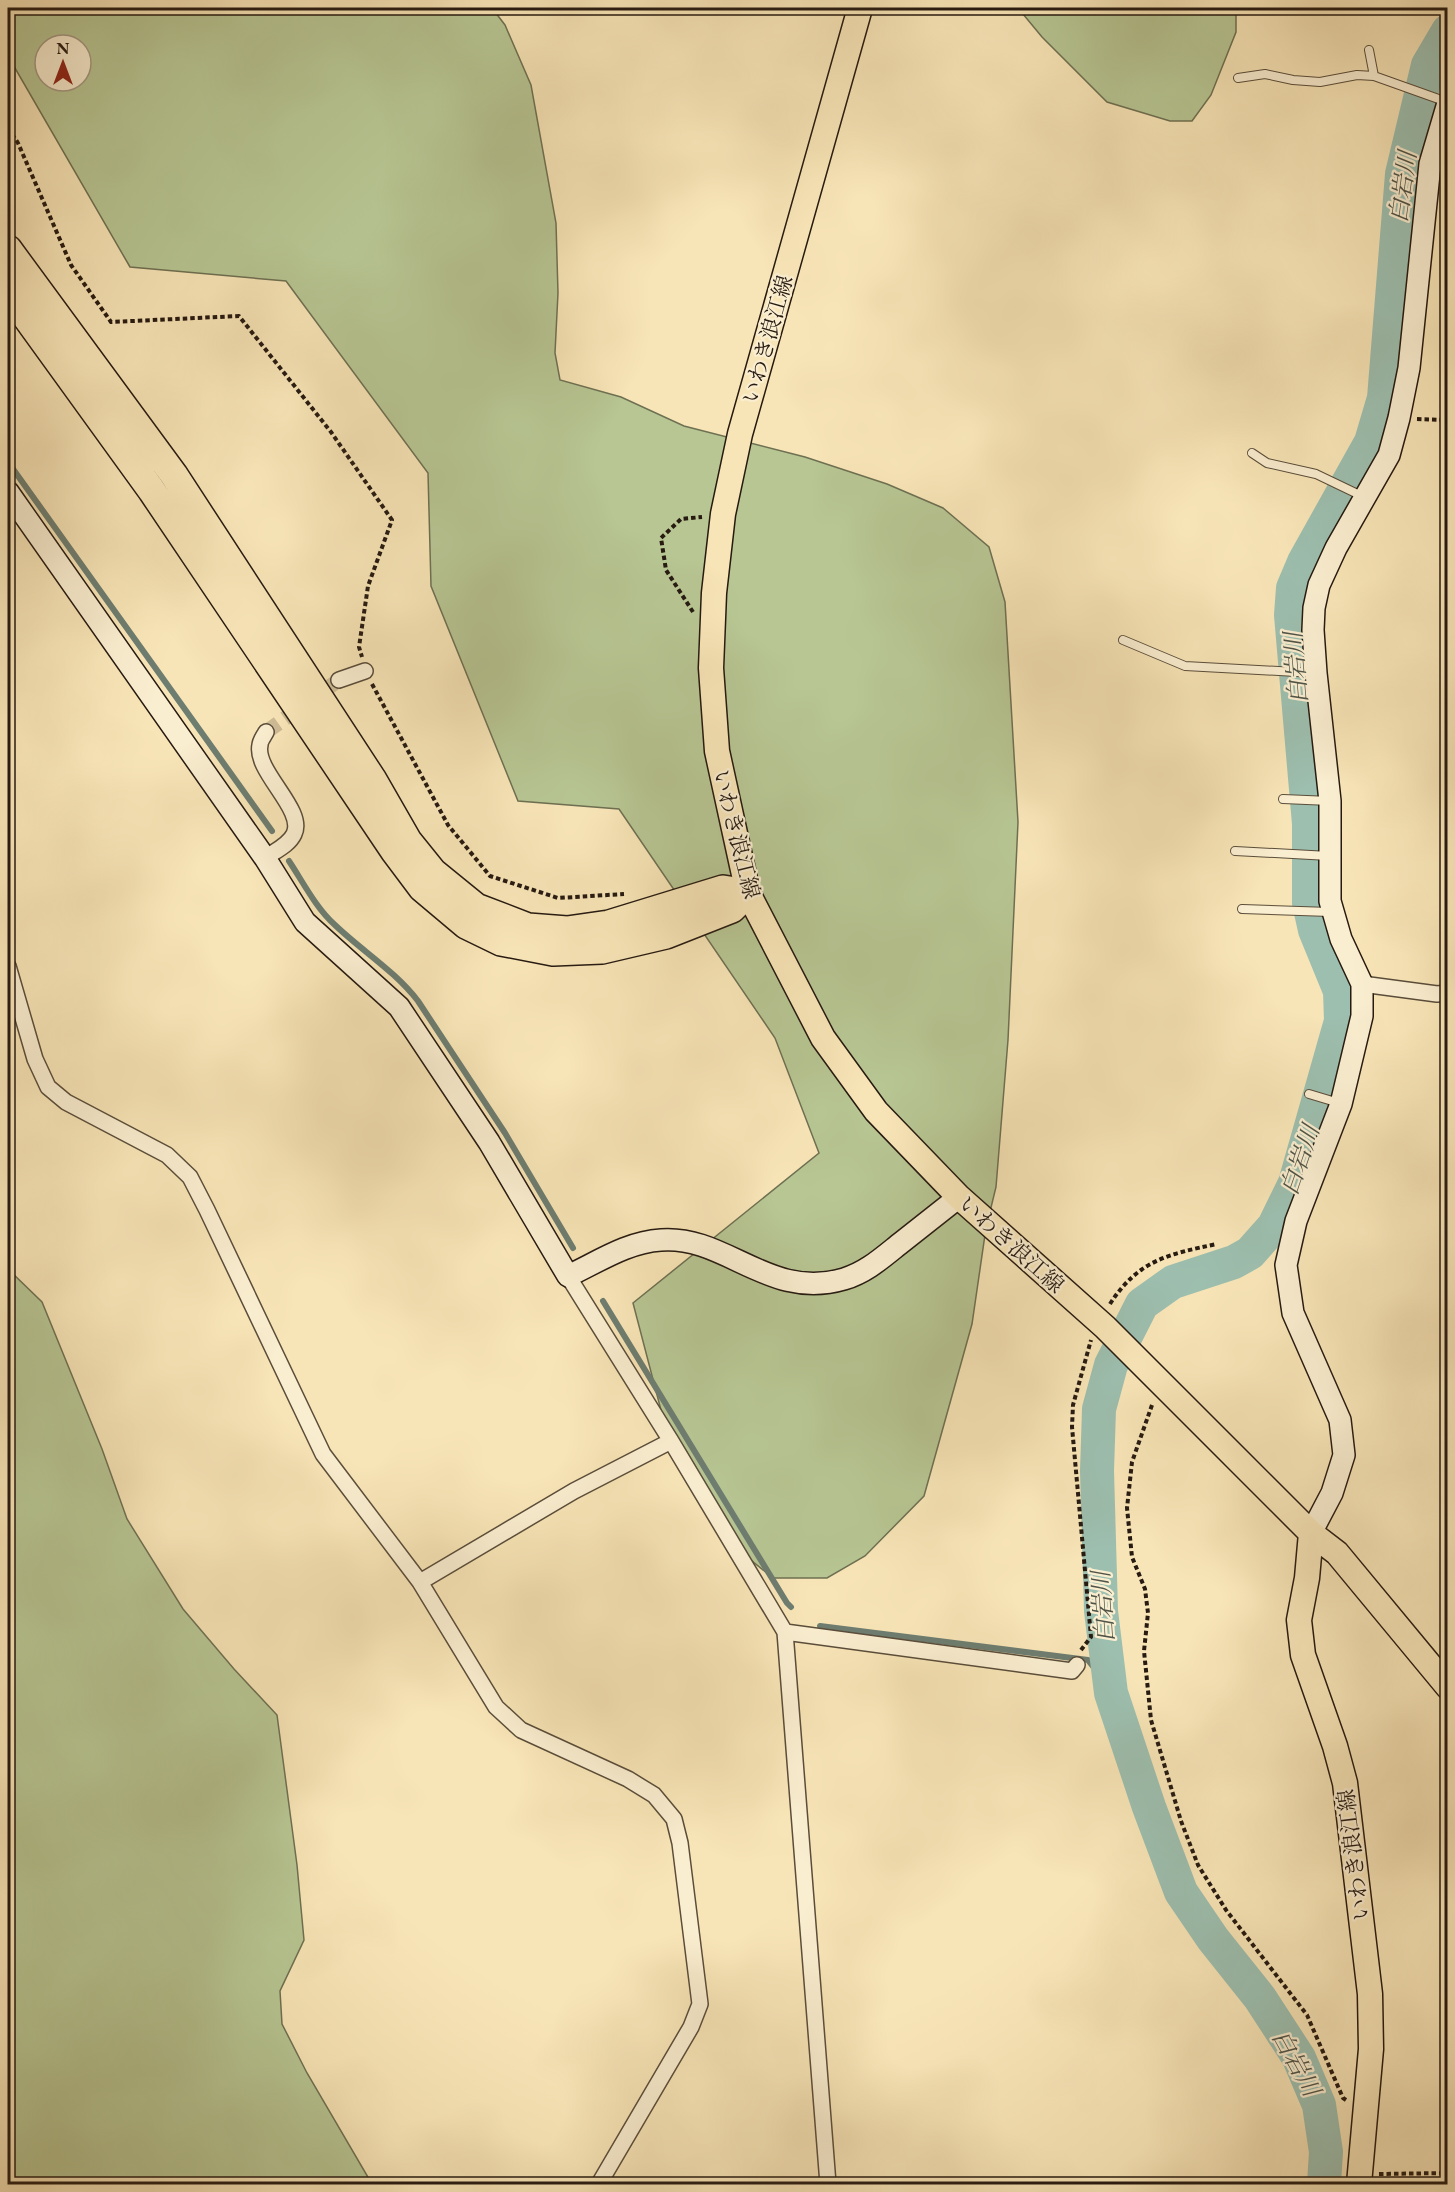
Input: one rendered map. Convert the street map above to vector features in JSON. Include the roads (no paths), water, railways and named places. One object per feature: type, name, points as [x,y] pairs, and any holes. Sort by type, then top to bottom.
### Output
[{"type":"highway","points":[[8,249],[174,475],[373,780],[408,841],[433,872],[476,907],[528,927],[567,930],[609,924],[723,889],[748,893]]},
{"type":"highway","points":[[8,292],[152,491],[394,852],[422,888],[466,925],[501,942],[553,952],[602,950],[666,935],[732,909],[748,893]]},
{"type":"main road","name":"いわき浪江線","points":[[860,8],[740,434],[723,514],[714,593],[711,668],[717,751],[748,893],[823,1038],[876,1111],[959,1197],[1102,1324],[1311,1533],[1337,1553],[1448,1687]]},
{"type":"main road","name":"いわき浪江線","points":[[1311,1533],[1299,1620],[1303,1655],[1335,1746],[1345,1783],[1370,1994],[1371,2049],[1360,2179]]},
{"type":"street","points":[[1311,1533],[1332,1493],[1344,1455],[1340,1420],[1293,1312],[1287,1265],[1296,1221],[1362,1016],[1362,984],[1328,912],[1330,901],[1325,856],[1324,801],[1312,673],[1314,608],[1319,585],[1336,548],[1362,496],[1389,455],[1399,418],[1409,368],[1430,164],[1443,100]]},
{"type":"street","points":[[8,492],[265,858],[305,922],[399,1007],[489,1142],[568,1276],[672,1441],[775,1613],[784,1632],[828,2184]]},
{"type":"street","points":[[339,680],[364,671]]},
{"type":"street","points":[[265,858],[288,843],[295,833],[296,819],[261,758],[260,745],[266,732]]},
{"type":"street","points":[[8,966],[35,1059],[48,1087],[66,1102],[167,1155],[190,1178],[323,1454],[420,1582],[496,1707],[521,1730],[628,1779],[654,1795],[674,1819],[680,1843],[700,2004],[691,2027],[599,2184]]},
{"type":"street","points":[[1362,984],[1437,994],[1448,993]]},
{"type":"street","points":[[568,1276],[633,1244],[662,1240],[703,1246],[775,1278],[821,1284],[865,1271],[959,1197]]},
{"type":"street","points":[[420,1582],[574,1491],[672,1441]]},
{"type":"street","points":[[784,1632],[1072,1671],[1078,1659]]},
{"type":"lane","points":[[1369,50],[1374,76]]},
{"type":"lane","points":[[1238,78],[1265,74],[1293,80],[1320,82],[1357,75],[1374,76],[1443,100]]},
{"type":"lane","points":[[1252,453],[1267,463],[1316,474],[1362,496]]},
{"type":"lane","points":[[1123,640],[1185,666],[1312,673]]},
{"type":"lane","points":[[1283,799],[1324,801]]},
{"type":"lane","points":[[1235,851],[1325,856]]},
{"type":"lane","points":[[1242,909],[1328,912]]},
{"type":"lane","points":[[1309,1094],[1335,1102]]},
{"type":"waterway","name":"白岩川","points":[[1324,2184],[1326,2152],[1319,2105],[1299,2058],[1260,1998],[1213,1939],[1181,1892],[1149,1807],[1111,1693],[1101,1611],[1097,1471],[1099,1409],[1111,1365],[1142,1304],[1173,1282],[1234,1262],[1250,1253],[1274,1226],[1295,1183],[1341,1021],[1340,991],[1315,930],[1309,903],[1309,824],[1291,615],[1293,588],[1304,562],[1371,442],[1384,398],[1402,174],[1428,65],[1448,31]]},
{"type":"waterway","points":[[8,462],[272,831]]},
{"type":"waterway","points":[[289,861],[328,918],[399,980],[418,1001],[505,1133],[573,1248]]},
{"type":"waterway","points":[[603,1301],[791,1607]]},
{"type":"waterway","points":[[820,1626],[1088,1660],[1109,1686]]},
{"type":"tunnel","points":[[266,732],[339,680]]}]
